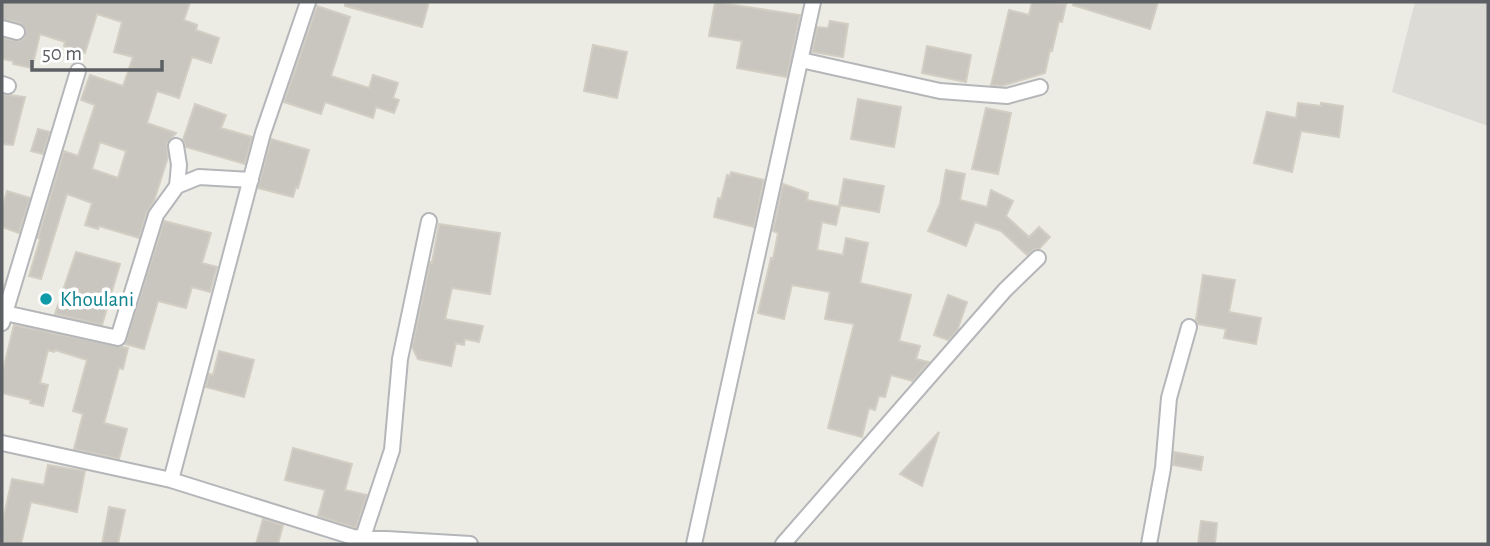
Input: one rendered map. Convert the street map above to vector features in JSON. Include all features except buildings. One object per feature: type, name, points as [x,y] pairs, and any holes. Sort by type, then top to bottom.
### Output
[{"type":"street","points":[[171,480],[263,133],[308,2]]},
{"type":"street","points":[[694,544],[813,2]]},
{"type":"street","points":[[2,28],[16,32]]},
{"type":"street","points":[[801,60],[940,91],[1007,96],[1040,87]]},
{"type":"street","points":[[78,71],[3,318],[118,338],[156,215],[177,186],[179,165],[176,146]]},
{"type":"street","points":[[177,186],[199,177],[251,180]]},
{"type":"street","points":[[356,539],[392,450],[400,359],[429,221]]},
{"type":"street","points":[[783,544],[1005,290],[1038,258]]},
{"type":"street","points":[[1149,544],[1163,468],[1170,398],[1189,327]]},
{"type":"street","points":[[2,443],[171,480],[356,539],[470,544]]},
{"type":"shaded area","points":[[1415,2],[1488,2],[1488,126],[1392,92]]},
{"type":"place","name":"Khoulani","points":[[46,299]]}]
